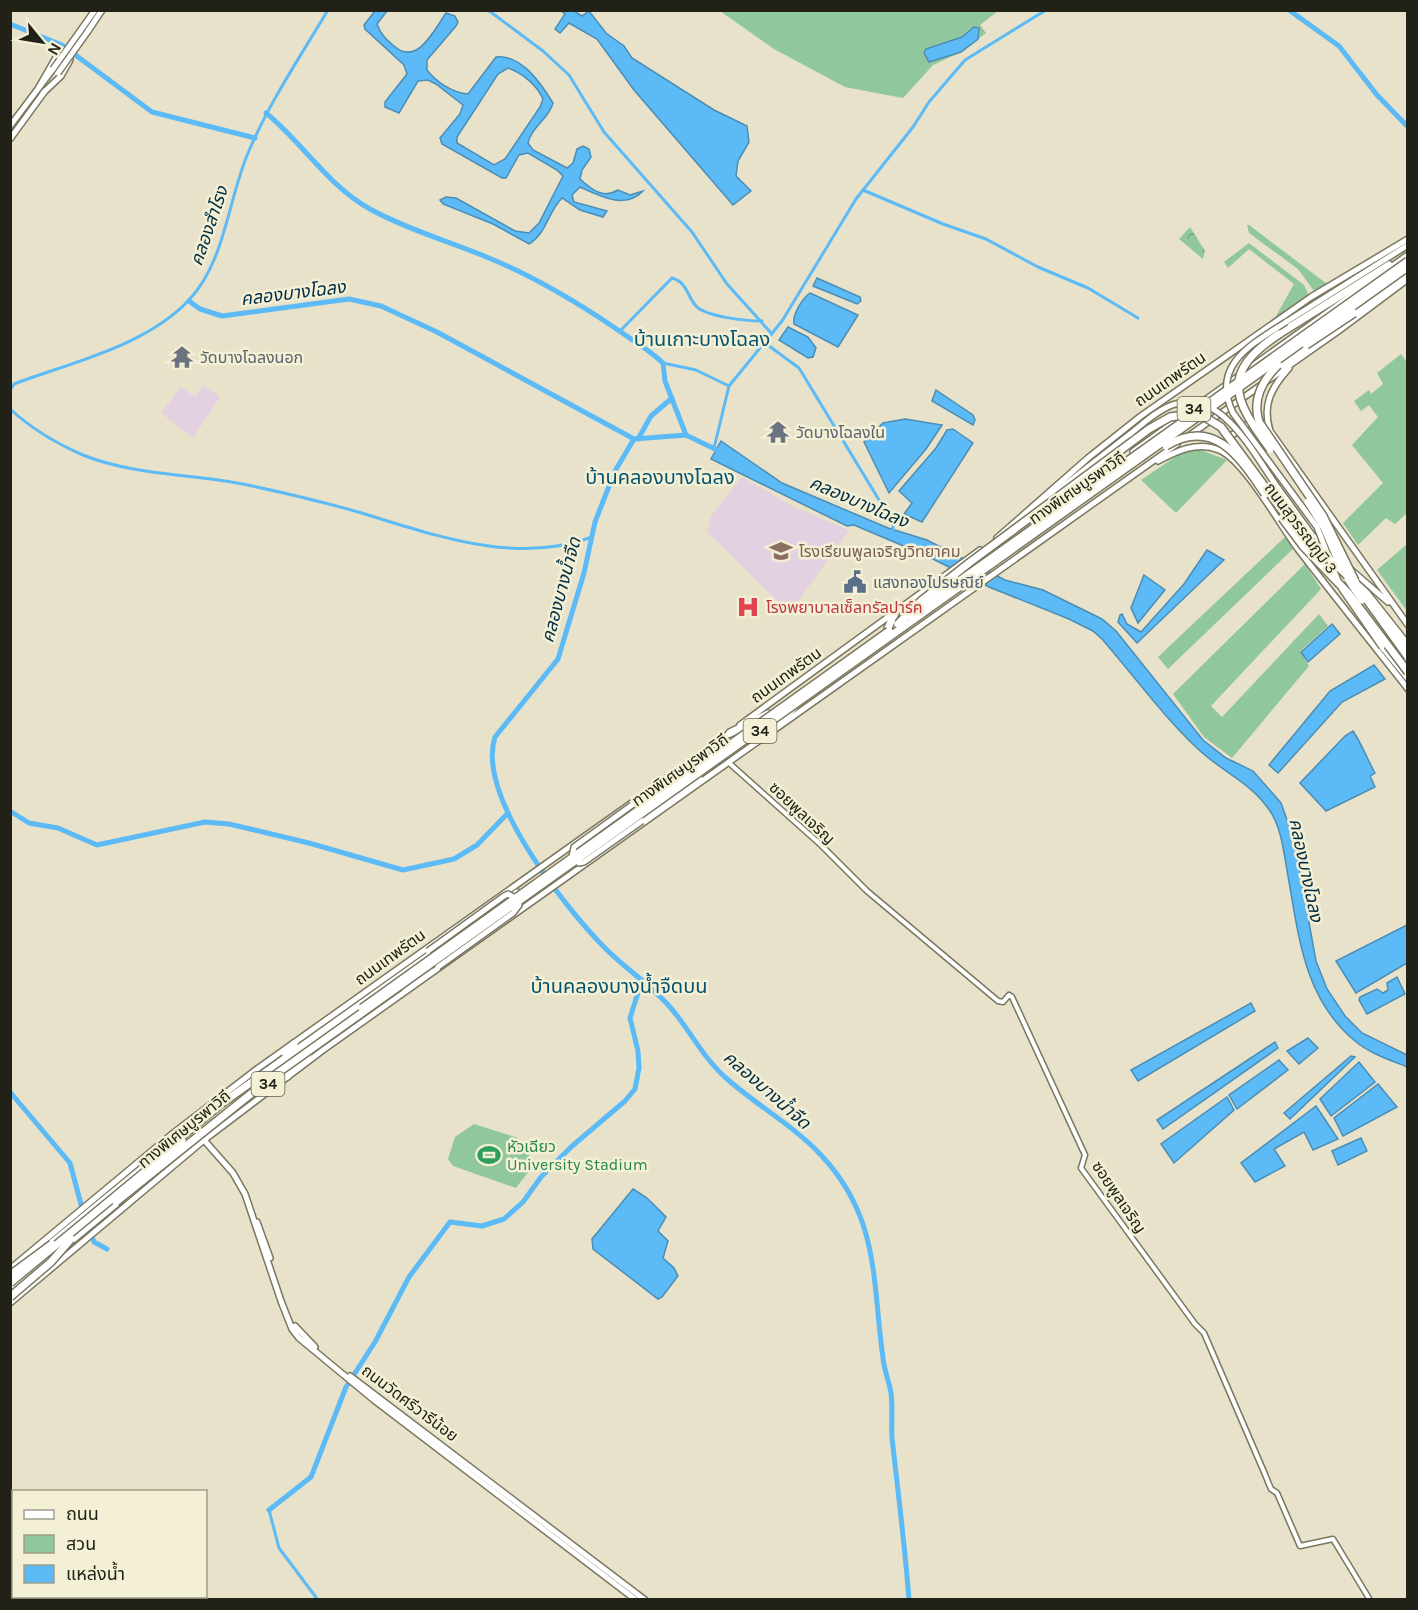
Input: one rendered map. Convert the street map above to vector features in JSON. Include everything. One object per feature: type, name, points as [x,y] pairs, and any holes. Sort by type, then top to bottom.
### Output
[{"type":"highway","name":"ถนนเทพรัตน","points":[[10,1275],[193,1126],[270,1067],[549,865],[768,714],[1407,257]]},
{"type":"highway","name":"ทางพิเศษบูรพาวิถี","points":[[10,1283],[263,1084],[900,626],[1407,257]]},
{"type":"highway","points":[[1407,257],[1264,344],[1247,361],[1239,379],[1239,387],[1241,404],[1247,417],[1309,503],[1324,527],[1348,579],[1407,664]]},
{"type":"highway","name":"ถนนเทพรัตน","points":[[10,1290],[200,1134],[308,1054],[560,878],[794,707],[1407,269]]},
{"type":"highway","name":"ทางพิเศษบูรพาวิถี","points":[[900,626],[1407,269]]},
{"type":"highway","points":[[1407,269],[1354,313],[1289,356],[1268,376],[1257,402],[1261,427],[1323,516],[1364,598],[1407,657]]},
{"type":"highway","points":[[900,626],[921,601],[969,562],[1149,429],[1170,417],[1191,414],[1209,419],[1228,434],[1293,525],[1366,593],[1407,646]]},
{"type":"highway","points":[[900,626],[959,594],[1168,445],[1185,437],[1205,437],[1226,445],[1239,458],[1299,541],[1349,594],[1407,672]]},
{"type":"highway","points":[[888,628],[896,611]]},
{"type":"highway","points":[[770,732],[794,707]]},
{"type":"highway","points":[[730,733],[768,714]]},
{"type":"highway","points":[[270,1067],[294,1044]]},
{"type":"highway","points":[[287,1076],[308,1054]]},
{"type":"highway","name":"ทางพิเศษบูรพาวิถี","points":[[10,1290],[70,1237]]},
{"type":"highway","points":[[10,1275],[40,1252],[70,1237]]},
{"type":"highway","points":[[10,1297],[51,1262],[70,1237]]},
{"type":"main road","points":[[86,29],[95,10]]},
{"type":"main road","points":[[10,139],[56,71],[102,10]]},
{"type":"main road","points":[[39,87],[58,54],[70,60],[61,76],[43,93]]},
{"type":"main road","points":[[10,126],[39,87],[56,71]]},
{"type":"main road","name":"ถนนเทพรัตน","points":[[549,865],[972,557],[1142,416],[1311,297],[1407,239]]},
{"type":"main road","points":[[1407,245],[1249,346],[1235,361],[1228,380],[1228,401],[1233,413],[1317,527],[1348,600],[1407,679]]},
{"type":"main road","name":"ถนนเทพรัตน","points":[[560,878],[1145,469],[1407,279]]},
{"type":"main road","points":[[1270,431],[1267,415],[1269,397],[1294,363]]},
{"type":"main road","points":[[1020,519],[1130,434],[1173,405],[1191,402],[1208,406],[1228,422],[1312,535],[1376,590],[1403,618]]},
{"type":"main road","points":[[1233,458],[1227,445],[1232,434],[1255,420],[1270,431]]},
{"type":"main road","name":"ถนนสุวรรณภูมิ 3","points":[[1270,431],[1407,626]]},
{"type":"main road","points":[[1145,469],[1177,451],[1196,447],[1216,449],[1233,458]]},
{"type":"main road","name":"ถนนสุวรรณภูมิ 3","points":[[1233,458],[1295,545],[1407,689]]},
{"type":"main road","points":[[714,745],[574,847],[572,857],[579,863],[584,862],[734,757]]},
{"type":"main road","name":"ถนนเทพรัตน","points":[[10,1269],[204,1109],[528,880]]},
{"type":"main road","name":"ถนนเทพรัตน","points":[[10,1303],[204,1140],[402,992],[412,990],[538,893]]},
{"type":"main road","points":[[342,1010],[504,896],[513,895],[517,899],[519,904],[513,913],[402,992]]},
{"type":"main road","name":"ถนนวัดศรีวารีน้อย","points":[[204,1140],[248,1192],[295,1327],[307,1341],[348,1376],[636,1599]]},
{"type":"main road","points":[[32,1274],[44,1274]]},
{"type":"main road","name":"ถนนวัดศรีวารีน้อย","points":[[627,1590],[645,1599]]},
{"type":"street","points":[[10,113],[17,117]]},
{"type":"street","name":"ซอยพูลเจริญ","points":[[728,762],[915,933],[998,1001],[1002,1002],[1009,995],[1012,997],[1085,1155],[1081,1168],[1195,1324],[1204,1333],[1263,1472],[1271,1489],[1277,1492],[1300,1546],[1334,1539],[1370,1599]]},
{"type":"shaded area","points":[[204,385],[220,397],[193,438],[161,413],[181,387],[195,397]]},
{"type":"shaded area","name":"โรงเรียนพูลเจริญวิทยาคม","points":[[742,477],[794,507],[849,530],[790,613],[707,532],[711,516]]},
{"type":"green space","points":[[720,11],[998,11],[980,25],[986,33],[961,52],[933,65],[903,98],[845,87],[774,49]]},
{"type":"green space","points":[[1247,225],[1327,284],[1314,291],[1298,269],[1249,233]]},
{"type":"green space","points":[[1190,227],[1205,251],[1203,259],[1179,239]]},
{"type":"green space","points":[[1249,243],[1304,285],[1309,296],[1275,318],[1294,284],[1249,249],[1228,268],[1224,262]]},
{"type":"green space","points":[[1401,354],[1408,364],[1407,513],[1395,524],[1386,518],[1358,545],[1343,523],[1383,483],[1352,445],[1378,417],[1369,405],[1361,411],[1354,401],[1369,390],[1371,394],[1383,384],[1377,373]]},
{"type":"green space","points":[[1198,449],[1227,460],[1176,513],[1141,480],[1184,451]]},
{"type":"green space","points":[[1285,537],[1294,548],[1168,669],[1158,657]]},
{"type":"green space","points":[[1407,544],[1407,611],[1377,570]]},
{"type":"green space","points":[[1305,564],[1321,589],[1211,706],[1222,717],[1319,614],[1328,626],[1300,651],[1309,666],[1232,758],[1204,737],[1173,694]]},
{"type":"green space","name":"หัวเฉียว University Stadium","points":[[474,1124],[518,1138],[529,1152],[529,1171],[516,1188],[453,1166],[448,1159],[455,1137]]},
{"type":"water","points":[[375,11],[387,11],[377,24],[380,31],[394,46],[402,51],[410,52],[418,49],[431,36],[446,13],[455,16],[458,22],[456,26],[427,60],[427,70],[435,79],[451,89],[468,94],[496,57],[514,60],[530,72],[553,103],[548,114],[530,137],[528,143],[533,150],[567,168],[573,163],[577,149],[583,146],[589,149],[591,157],[582,170],[580,179],[589,187],[607,194],[618,190],[630,195],[643,191],[628,200],[612,200],[580,187],[572,195],[574,202],[607,211],[603,217],[580,210],[562,198],[540,234],[529,244],[493,224],[443,204],[440,200],[446,197],[456,198],[515,231],[529,233],[539,223],[563,176],[528,153],[519,155],[506,178],[502,178],[442,144],[440,138],[460,114],[463,105],[428,80],[418,81],[399,113],[385,107],[385,102],[407,74],[404,65],[365,29],[364,25]],"holes":[[[508,68],[533,84],[543,99],[505,159],[494,165],[457,143],[457,137],[498,74]]]},
{"type":"water","points":[[561,11],[574,11],[582,16],[589,11],[606,33],[624,46],[632,58],[714,110],[747,126],[749,142],[738,161],[736,176],[751,191],[733,205],[634,90],[597,39],[569,23],[560,33],[555,29],[565,14]]},
{"type":"water","points":[[974,27],[979,28],[978,39],[961,52],[929,62],[924,53],[926,49],[962,37]]},
{"type":"water","points":[[817,278],[860,297],[861,301],[857,304],[813,286]]},
{"type":"water","points":[[810,293],[858,315],[838,347],[794,324],[799,307]]},
{"type":"water","points":[[788,327],[808,337],[816,348],[813,357],[808,358],[779,340]]},
{"type":"water","points":[[936,390],[973,415],[975,420],[973,425],[932,401]]},
{"type":"water","points":[[905,419],[942,425],[926,449],[889,493],[864,442],[883,423]]},
{"type":"water","points":[[953,429],[973,443],[922,522],[904,514],[912,503],[899,491],[936,448],[947,430]]},
{"type":"water","points":[[721,441],[782,483],[888,528],[927,540],[1005,580],[1043,590],[1102,619],[1116,631],[1203,740],[1226,758],[1253,771],[1281,803],[1294,840],[1316,961],[1327,989],[1345,1016],[1362,1033],[1407,1055],[1407,1067],[1380,1056],[1355,1041],[1338,1024],[1314,986],[1296,922],[1282,842],[1270,811],[1254,792],[1207,757],[1185,736],[1102,639],[1093,631],[1069,619],[989,587],[925,555],[854,525],[847,526],[711,459]]},
{"type":"water","points":[[1207,550],[1224,560],[1137,643],[1118,622],[1120,615],[1122,614],[1127,624],[1141,632],[1184,584]]},
{"type":"water","points":[[1144,575],[1165,590],[1138,623],[1131,608]]},
{"type":"water","points":[[1332,624],[1340,634],[1308,662],[1301,652]]},
{"type":"water","points":[[1374,665],[1385,679],[1342,702],[1278,773],[1269,765],[1330,691]]},
{"type":"water","points":[[1353,731],[1375,773],[1370,776],[1375,787],[1326,811],[1300,783],[1345,736]]},
{"type":"water","points":[[1407,925],[1407,963],[1356,993],[1336,961]]},
{"type":"water","points":[[1397,977],[1405,994],[1367,1014],[1359,1000],[1360,997],[1377,989],[1383,993],[1388,990],[1387,983]]},
{"type":"water","points":[[1251,1003],[1255,1011],[1138,1081],[1131,1070]]},
{"type":"water","points":[[1308,1038],[1318,1048],[1299,1064],[1287,1051]]},
{"type":"water","points":[[1275,1042],[1278,1048],[1163,1129],[1157,1120]]},
{"type":"water","points":[[1351,1056],[1355,1057],[1290,1119],[1284,1113]]},
{"type":"water","points":[[1279,1060],[1288,1070],[1237,1109],[1229,1095]]},
{"type":"water","points":[[1359,1062],[1375,1082],[1331,1116],[1320,1099]]},
{"type":"water","points":[[1378,1084],[1397,1107],[1343,1136],[1334,1118]]},
{"type":"water","points":[[1227,1097],[1234,1110],[1174,1163],[1161,1144]]},
{"type":"water","points":[[1316,1106],[1338,1139],[1313,1150],[1304,1132],[1274,1149],[1285,1166],[1255,1182],[1241,1163]]},
{"type":"water","points":[[1361,1138],[1367,1151],[1338,1165],[1332,1151]]},
{"type":"water","points":[[633,1189],[647,1198],[666,1217],[658,1231],[668,1241],[663,1258],[674,1268],[678,1276],[658,1299],[593,1249],[592,1239]]},
{"type":"waterway","name":"คลองสำโรง","points":[[10,390],[14,384],[84,360],[130,341],[172,316],[189,300],[211,268],[241,171],[256,134],[285,80],[328,10]]},
{"type":"waterway","points":[[488,10],[543,51],[569,75],[604,132],[692,232],[727,284],[772,334]]},
{"type":"waterway","points":[[714,448],[729,386],[782,321],[856,199],[913,127],[929,102],[965,60],[1046,10]]},
{"type":"waterway","points":[[1289,10],[1339,46],[1377,95],[1408,127]]},
{"type":"waterway","points":[[10,24],[62,45],[152,112],[255,138]]},
{"type":"waterway","points":[[266,113],[355,200],[401,224],[512,268],[587,310],[652,353],[663,363],[665,381],[686,435]]},
{"type":"waterway","points":[[863,190],[943,224],[986,239],[1038,267],[1088,288],[1138,318]]},
{"type":"waterway","points":[[620,331],[672,278],[681,283],[701,310],[727,318],[762,321]]},
{"type":"waterway","name":"คลองบางโฉลง","points":[[189,301],[200,309],[222,316],[349,299],[381,306],[437,332],[634,439],[686,435],[721,452]]},
{"type":"waterway","points":[[765,343],[799,368],[893,523],[893,531]]},
{"type":"waterway","points":[[663,363],[696,370],[729,386]]},
{"type":"waterway","points":[[638,439],[651,416],[672,398]]},
{"type":"waterway","points":[[10,409],[35,429],[63,446],[121,467],[257,487],[329,504],[474,544],[504,548],[533,548],[563,545],[592,537]]},
{"type":"waterway","name":"คลองบางน้ำจืด","points":[[634,439],[615,471],[595,522],[584,573],[558,659],[495,737],[493,761],[498,788],[527,848],[586,928],[611,954],[670,1007],[718,1070],[799,1134],[821,1155],[854,1202],[864,1226],[870,1251],[884,1362],[891,1393],[892,1438],[909,1600]]},
{"type":"waterway","points":[[10,811],[29,823],[58,828],[97,845],[205,822],[229,824],[309,843],[403,870],[454,859],[477,845],[508,813]]},
{"type":"waterway","points":[[269,1510],[311,1477],[346,1387],[375,1342],[409,1277],[450,1222],[482,1226],[504,1219],[523,1202],[541,1177],[571,1147],[625,1101],[635,1089],[639,1068],[638,1051],[630,1018],[642,980]]},
{"type":"waterway","points":[[10,1092],[70,1163],[83,1212]]},
{"type":"waterway","points":[[87,1224],[94,1242],[107,1249]]},
{"type":"waterway","points":[[269,1510],[279,1548],[318,1600]]},
{"type":"place","name":"วัดบางโฉลงนอก","points":[[182,357]]},
{"type":"place","name":"วัดบางโฉลงใน","points":[[778,432]]},
{"type":"place","name":"โรงเรียนพูลเจริญวิทยาคม","points":[[781,551]]},
{"type":"place","name":"แสงทองไปรษณีย์","points":[[855,582]]},
{"type":"place","name":"โรงพยาบาลเซ็ลทรัลปาร์ค","points":[[748,607]]},
{"type":"place","name":"หัวเฉียว University Stadium","points":[[489,1155]]},
{"type":"district","name":"บ้านเกาะบางโฉลง","points":[[702,339]]},
{"type":"district","name":"บ้านคลองบางโฉลง","points":[[660,477]]},
{"type":"district","name":"บ้านคลองบางน้ำจืดบน","points":[[619,986]]}]
